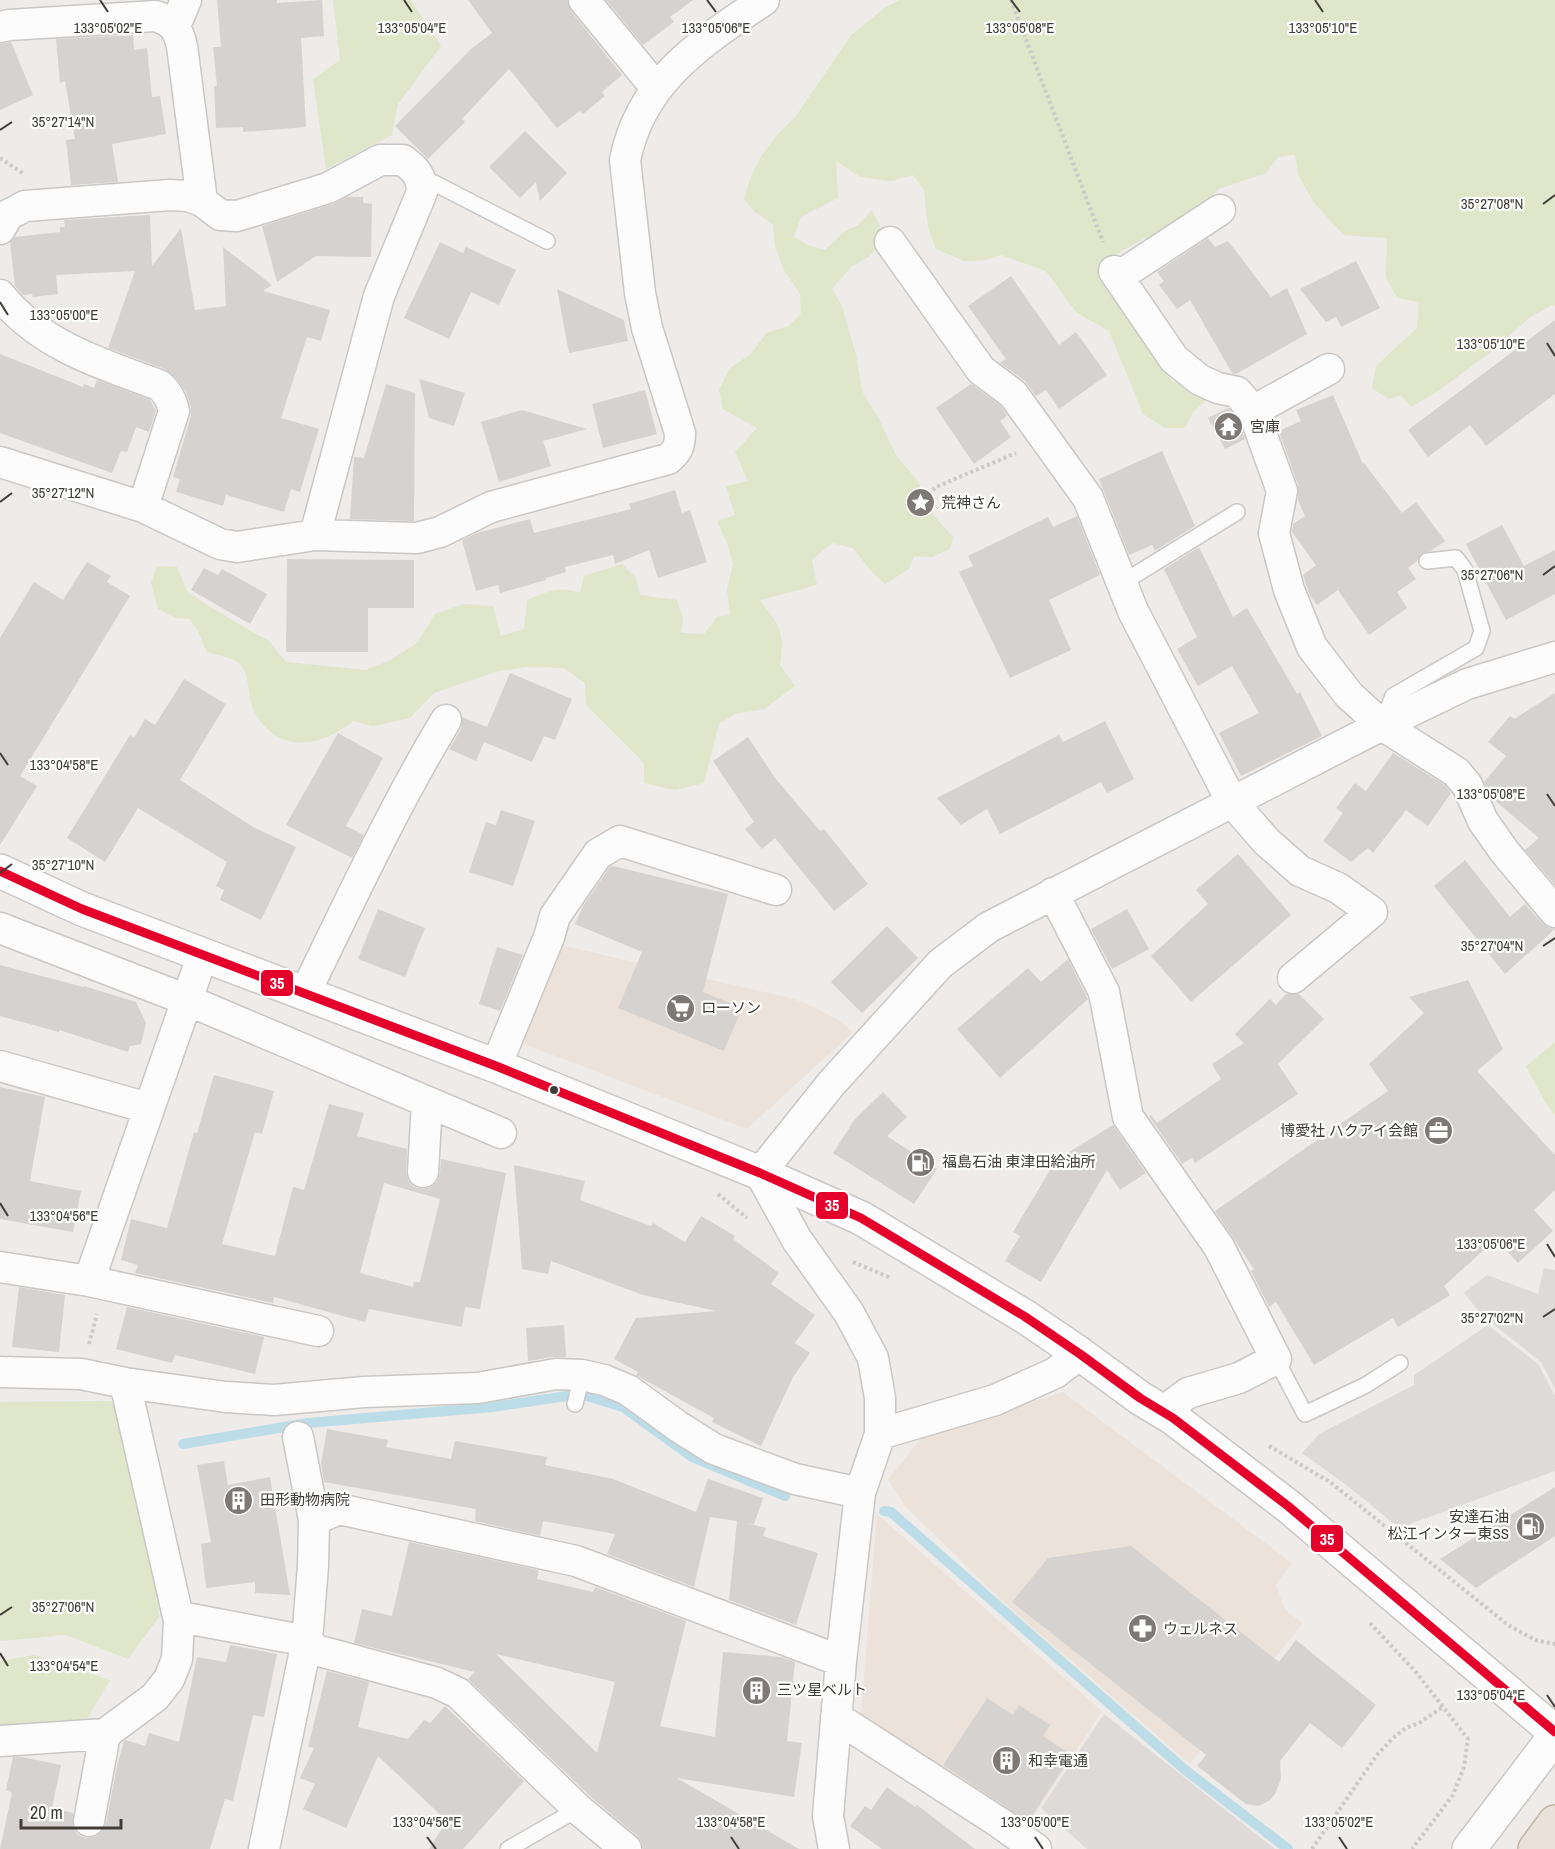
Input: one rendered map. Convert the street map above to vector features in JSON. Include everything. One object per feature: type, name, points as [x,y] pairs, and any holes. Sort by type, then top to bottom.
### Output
[{"type":"highway","points":[[1535,1849],[1555,1822]]},
{"type":"street","points":[[584,0],[657,89]]},
{"type":"street","points":[[0,462],[143,507],[220,543],[237,547],[315,535],[417,538],[440,531],[491,507],[668,459],[677,452],[680,433],[647,328],[640,293],[625,160],[629,139],[638,118],[657,89],[683,59],[706,40],[764,0]]},
{"type":"street","points":[[0,27],[155,16],[167,20],[181,13],[180,34],[202,201]]},
{"type":"street","points":[[0,229],[8,215],[25,206],[170,195],[189,196],[202,201],[220,215],[237,216],[328,188],[380,160],[403,160],[418,173],[422,182],[422,192],[379,297],[315,535]]},
{"type":"street","points":[[1220,210],[1116,274],[1174,359],[1200,380],[1218,388],[1237,392],[1253,411],[1282,491],[1274,533],[1289,590],[1312,647],[1349,695],[1382,725],[1456,772],[1467,785],[1483,821],[1504,851],[1555,912]]},
{"type":"street","points":[[890,242],[981,370],[1013,394],[1088,498],[1134,611],[1232,802],[1268,842],[1300,871],[1338,888],[1372,912],[1293,978]]},
{"type":"street","points":[[0,295],[8,305],[53,342],[100,364],[159,385],[166,392],[174,411],[143,507]]},
{"type":"street","points":[[1253,411],[1329,369]]},
{"type":"street","points":[[760,1173],[831,1084],[940,964],[989,927],[1382,725],[1467,684],[1555,657]]},
{"type":"street","points":[[304,993],[357,884],[419,765],[446,720]]},
{"type":"street","points":[[496,1066],[549,937],[555,916],[598,854],[620,841],[776,890]]},
{"type":"street","points":[[0,871],[82,909],[496,1066],[760,1173],[861,1218],[1024,1316],[1162,1412],[1288,1506],[1555,1732]]},
{"type":"street","points":[[1053,893],[1104,992],[1128,1117],[1219,1247],[1276,1359],[1239,1378],[1188,1393],[1162,1412]]},
{"type":"street","points":[[0,928],[187,1000],[501,1133]]},
{"type":"street","points":[[94,1294],[148,1108],[203,954]]},
{"type":"street","points":[[0,1066],[148,1108]]},
{"type":"street","points":[[423,1172],[427,1102]]},
{"type":"street","points":[[760,1173],[796,1240],[849,1313],[873,1358],[880,1398],[880,1434],[860,1493],[841,1661],[828,1816],[834,1849]]},
{"type":"street","points":[[0,1267],[94,1294],[318,1331]]},
{"type":"street","points":[[880,1434],[995,1400],[1055,1373],[1080,1354]]},
{"type":"street","points":[[0,1372],[81,1374],[125,1383],[226,1397],[274,1400],[364,1392],[478,1388],[556,1374],[581,1381],[604,1380],[628,1390],[714,1449],[795,1479],[860,1493]]},
{"type":"street","points":[[0,1741],[105,1734],[155,1697],[169,1679],[177,1659],[179,1621],[125,1383]]},
{"type":"street","points":[[264,1849],[307,1641],[314,1520],[298,1437]]},
{"type":"street","points":[[314,1520],[339,1509],[576,1561],[841,1661]]},
{"type":"street","points":[[179,1621],[191,1619],[307,1641],[316,1650],[437,1683],[458,1693],[578,1809],[626,1849]]},
{"type":"street","points":[[836,1717],[1000,1823],[1036,1849]]},
{"type":"street","points":[[89,1821],[105,1734]]},
{"type":"street","points":[[1469,1849],[1555,1736]]},
{"type":"lane","points":[[422,182],[434,183],[547,241]]},
{"type":"lane","points":[[1122,583],[1237,512]]},
{"type":"lane","points":[[1382,725],[1393,696],[1476,648],[1482,631],[1465,570],[1456,558],[1427,561]]},
{"type":"lane","points":[[1276,1359],[1305,1414],[1366,1386],[1400,1363]]},
{"type":"lane","points":[[575,1404],[581,1381]]},
{"type":"lane","points":[[508,1849],[578,1809]]},
{"type":"path","points":[[1011,0],[1080,187],[1116,274]]},
{"type":"path","points":[[920,503],[936,488],[1047,439]]},
{"type":"path","points":[[848,1260],[901,1282]]},
{"type":"path","points":[[81,1374],[94,1294]]},
{"type":"path","points":[[1364,1616],[1415,1671],[1468,1739],[1464,1767],[1453,1796],[1412,1849]]},
{"type":"path","points":[[1312,1849],[1377,1755],[1393,1738],[1443,1707]]},
{"type":"shaded area","points":[[556,944],[794,999],[836,1019],[853,1032],[747,1129],[516,1041]]},
{"type":"shaded area","points":[[1544,1268],[1555,1270],[1555,1389],[1541,1362],[1483,1316],[1464,1293],[1487,1275],[1538,1294]]},
{"type":"shaded area","points":[[1488,1325],[1538,1364],[1555,1396],[1555,1471],[1399,1528],[1349,1487],[1302,1453],[1319,1434],[1414,1385],[1414,1375]]},
{"type":"shaded area","points":[[1063,1392],[1292,1563],[1276,1584],[1285,1610],[1303,1623],[1190,1764],[1010,1608],[906,1507],[888,1479],[921,1439]]},
{"type":"shaded area","points":[[877,1514],[1102,1711],[1027,1827],[861,1715]]},
{"type":"shaded area","points":[[1104,1714],[1275,1849],[1087,1849],[1041,1808]]},
{"type":"green space","points":[[333,0],[411,0],[441,46],[398,104],[392,135],[326,169],[313,79],[340,60]]},
{"type":"green space","points":[[900,0],[1555,0],[1555,306],[1552,305],[1529,318],[1492,351],[1438,391],[1411,407],[1401,395],[1389,399],[1372,388],[1376,366],[1417,328],[1419,302],[1397,298],[1386,277],[1387,238],[1344,235],[1315,204],[1299,177],[1295,155],[1278,157],[1266,173],[1218,189],[1194,221],[1143,239],[1115,255],[1108,280],[1172,381],[1197,388],[1208,399],[1193,412],[1185,428],[1165,428],[1143,414],[1109,331],[1076,312],[1046,271],[1001,255],[986,260],[964,261],[936,249],[928,226],[924,190],[913,175],[890,181],[860,177],[836,161],[838,198],[801,217],[794,237],[810,246],[825,250],[845,231],[858,225],[872,210],[881,228],[883,241],[870,256],[851,267],[832,289],[842,306],[856,355],[862,391],[879,419],[896,455],[918,481],[925,506],[953,537],[950,549],[932,557],[914,556],[909,569],[885,584],[871,571],[853,548],[832,543],[812,560],[817,585],[760,600],[779,630],[782,644],[780,665],[795,686],[764,709],[735,714],[719,724],[704,783],[675,790],[644,783],[644,763],[586,705],[585,683],[564,668],[528,667],[498,671],[434,693],[410,718],[373,726],[353,721],[328,737],[314,741],[301,743],[276,736],[255,713],[245,673],[238,662],[207,652],[197,629],[189,619],[175,618],[158,609],[151,583],[157,566],[177,567],[188,593],[268,640],[286,662],[366,670],[391,660],[417,643],[435,614],[464,604],[493,606],[501,636],[524,629],[527,600],[547,592],[560,590],[580,593],[584,576],[622,564],[636,578],[640,595],[677,600],[683,619],[681,633],[704,634],[717,617],[730,615],[727,589],[733,564],[717,521],[735,515],[726,486],[748,481],[735,452],[757,428],[723,409],[719,390],[729,369],[752,353],[766,333],[789,326],[801,313],[800,294],[784,270],[775,246],[773,224],[755,212],[744,199],[761,156],[796,116],[851,35],[886,7]]},
{"type":"green space","points":[[1555,1042],[1555,1115],[1545,1102],[1526,1066]]},
{"type":"green space","points":[[110,1401],[120,1408],[158,1597],[159,1617],[128,1659],[66,1635],[0,1641],[0,1402]]},
{"type":"green space","points":[[34,1655],[110,1680],[84,1724],[0,1729],[0,1661]]},
{"type":"building","points":[[217,0],[277,0],[277,3],[322,0],[324,36],[301,38],[306,127],[243,132],[243,127],[216,128],[214,86],[217,86],[213,47],[221,47]]},
{"type":"building","points":[[468,0],[567,0],[571,11],[622,75],[602,92],[605,96],[583,114],[580,111],[557,128],[509,69],[462,119],[465,122],[428,159],[395,126],[471,49],[492,33]]},
{"type":"building","points":[[606,0],[693,0],[670,17],[674,22],[643,45]]},
{"type":"building","points":[[133,35],[134,50],[147,48],[152,97],[160,96],[166,134],[112,144],[118,182],[71,185],[66,140],[75,139],[65,81],[60,83],[56,39]]},
{"type":"building","points":[[11,42],[33,95],[0,110],[0,44]]},
{"type":"building","points":[[525,131],[567,173],[540,201],[536,182],[520,198],[489,167]]},
{"type":"building","points":[[347,197],[363,197],[363,203],[372,204],[371,257],[316,256],[277,282],[262,226],[333,204]]},
{"type":"building","points":[[150,215],[152,266],[181,228],[195,310],[226,306],[223,247],[272,285],[263,291],[330,310],[321,341],[307,337],[281,418],[319,429],[300,492],[291,489],[284,512],[226,495],[223,506],[176,492],[180,479],[173,477],[191,416],[191,407],[186,392],[177,379],[165,369],[108,348],[135,271],[56,275],[58,294],[33,297],[32,294],[23,295],[15,286],[10,242],[15,237],[60,232],[60,227],[65,227],[64,220]]},
{"type":"building","points":[[1208,238],[1215,247],[1228,241],[1271,297],[1287,288],[1307,334],[1236,374],[1232,373],[1190,300],[1177,309],[1159,285],[1164,281],[1157,272]]},
{"type":"building","points":[[440,242],[463,253],[466,247],[516,270],[499,305],[471,292],[449,339],[404,318]]},
{"type":"building","points":[[1356,261],[1380,308],[1341,327],[1336,317],[1326,322],[1300,289]]},
{"type":"building","points":[[1011,276],[1059,345],[1076,332],[1107,375],[1059,409],[1046,390],[1036,396],[1024,380],[1000,363],[1006,359],[968,306]]},
{"type":"building","points":[[557,289],[624,320],[628,341],[569,353]]},
{"type":"building","points":[[1555,320],[1555,394],[1486,446],[1470,425],[1428,457],[1408,430]]},
{"type":"building","points":[[0,354],[83,387],[84,384],[94,388],[97,380],[150,400],[156,411],[149,432],[136,427],[127,452],[121,451],[112,473],[0,433]]},
{"type":"building","points":[[419,379],[465,393],[454,426],[429,418]]},
{"type":"building","points":[[386,384],[415,393],[414,521],[350,519],[354,457],[364,458]]},
{"type":"building","points":[[971,384],[1001,406],[1007,416],[1000,421],[1011,437],[974,464],[936,408]]},
{"type":"building","points":[[645,390],[657,434],[603,448],[592,404]]},
{"type":"building","points":[[1333,395],[1363,464],[1402,513],[1416,502],[1445,541],[1431,551],[1421,554],[1417,561],[1408,568],[1416,579],[1397,592],[1407,608],[1369,635],[1338,590],[1317,605],[1310,596],[1303,575],[1316,565],[1292,532],[1293,524],[1305,516],[1298,500],[1298,485],[1279,431],[1301,421],[1296,410]]},
{"type":"building","name":"宮庫","points":[[1228,408],[1238,420],[1245,439],[1225,449],[1208,418]]},
{"type":"building","points":[[522,410],[587,429],[543,441],[551,466],[499,482],[481,422]]},
{"type":"building","points":[[1162,451],[1195,526],[1155,551],[1152,545],[1129,555],[1099,479]]},
{"type":"building","points":[[675,490],[682,513],[690,510],[707,562],[658,578],[649,550],[615,564],[613,555],[565,567],[566,572],[546,578],[546,580],[500,593],[498,585],[476,591],[462,540],[477,533],[530,519],[534,533],[631,509],[629,504]]},
{"type":"building","points":[[1077,516],[1100,575],[1049,600],[1071,650],[1010,678],[959,572],[973,566],[968,556],[1048,517],[1053,527]]},
{"type":"building","points":[[1502,525],[1524,566],[1555,550],[1555,594],[1506,620],[1466,544]]},
{"type":"building","points":[[1199,547],[1233,617],[1247,608],[1297,694],[1300,692],[1322,736],[1241,776],[1219,733],[1259,713],[1232,666],[1198,686],[1177,649],[1197,637],[1164,569]]},
{"type":"building","points":[[287,559],[414,560],[414,608],[368,608],[368,652],[286,652]]},
{"type":"building","points":[[87,562],[111,576],[107,582],[130,596],[20,776],[37,786],[0,845],[0,638],[34,582],[63,600]]},
{"type":"building","points":[[204,568],[218,575],[222,569],[267,594],[250,624],[191,590]]},
{"type":"building","points":[[510,673],[572,699],[555,740],[544,736],[532,762],[484,742],[476,761],[449,749],[461,729],[462,717],[487,727]]},
{"type":"building","points":[[184,679],[226,704],[180,780],[253,827],[296,847],[261,920],[220,900],[224,890],[216,886],[227,862],[138,808],[105,862],[67,838],[130,735],[134,738],[145,719],[155,725]]},
{"type":"building","points":[[1555,693],[1555,885],[1525,850],[1539,838],[1492,798],[1484,782],[1506,756],[1488,742],[1510,716],[1514,719]]},
{"type":"building","points":[[1105,721],[1134,779],[1107,793],[1101,782],[1000,834],[987,809],[961,825],[937,798],[1059,735],[1063,742]]},
{"type":"building","points":[[338,733],[383,758],[346,826],[364,835],[352,858],[286,825]]},
{"type":"building","points":[[748,737],[775,778],[820,831],[824,829],[868,884],[834,911],[775,838],[762,849],[745,829],[754,822],[713,761]]},
{"type":"building","points":[[1393,753],[1445,785],[1451,793],[1428,826],[1406,810],[1373,853],[1368,848],[1351,862],[1323,841],[1343,813],[1336,808],[1355,783],[1366,791]]},
{"type":"building","points":[[501,810],[535,821],[513,886],[469,872],[486,822],[496,825]]},
{"type":"building","points":[[1238,854],[1291,915],[1191,1002],[1151,956],[1208,904],[1196,890]]},
{"type":"building","points":[[1465,860],[1510,917],[1525,904],[1542,923],[1555,929],[1505,974],[1434,886]]},
{"type":"building","points":[[613,866],[728,894],[703,992],[742,1008],[724,1051],[618,1008],[642,952],[575,924],[583,906]]},
{"type":"building","points":[[378,909],[425,928],[405,977],[358,959]]},
{"type":"building","points":[[1127,909],[1149,949],[1112,969],[1091,929]]},
{"type":"building","points":[[887,926],[918,958],[862,1013],[831,982]]},
{"type":"building","points":[[497,947],[523,955],[500,1011],[479,1004]]},
{"type":"building","points":[[1068,959],[1088,999],[1000,1078],[957,1029],[1028,968],[1041,982]]},
{"type":"building","points":[[0,965],[136,1002],[146,1023],[141,1044],[130,1046],[128,1052],[59,1030],[59,1032],[0,1016]]},
{"type":"building","points":[[1468,980],[1503,1049],[1477,1071],[1555,1155],[1555,1190],[1534,1210],[1553,1231],[1518,1263],[1496,1239],[1444,1286],[1450,1295],[1398,1327],[1393,1318],[1314,1365],[1276,1302],[1269,1307],[1251,1271],[1254,1269],[1215,1211],[1388,1091],[1369,1064],[1424,1013],[1409,997]]},
{"type":"building","points":[[1286,994],[1299,994],[1324,1019],[1278,1064],[1298,1094],[1195,1163],[1192,1158],[1182,1164],[1149,1116],[1151,1115],[1157,1123],[1221,1079],[1212,1064],[1244,1043],[1235,1034],[1270,999],[1276,1005]]},
{"type":"building","points":[[214,1075],[274,1091],[262,1134],[255,1132],[222,1244],[275,1256],[293,1187],[304,1190],[329,1104],[364,1113],[357,1136],[407,1149],[406,1172],[408,1180],[414,1187],[423,1189],[437,1182],[441,1159],[506,1173],[480,1309],[465,1307],[462,1327],[369,1309],[365,1322],[274,1297],[273,1303],[135,1273],[138,1265],[121,1260],[131,1219],[167,1228],[194,1132],[197,1133]],"holes":[[[384,1183],[440,1199],[420,1282],[414,1282],[413,1287],[360,1273]]]},
{"type":"building","points":[[0,1087],[45,1097],[30,1181],[81,1191],[73,1232],[0,1219]]},
{"type":"building","points":[[883,1092],[907,1117],[887,1136],[937,1169],[914,1204],[833,1153],[855,1119]]},
{"type":"building","points":[[1113,1125],[1146,1173],[1120,1190],[1107,1170],[1041,1282],[1005,1261],[1020,1236],[1013,1232],[1056,1160]]},
{"type":"building","points":[[514,1165],[585,1181],[580,1200],[651,1226],[653,1223],[685,1242],[701,1216],[735,1236],[733,1239],[779,1273],[771,1284],[815,1315],[795,1343],[810,1353],[793,1377],[761,1446],[712,1422],[714,1418],[639,1377],[636,1375],[638,1372],[614,1359],[636,1318],[716,1311],[643,1295],[551,1261],[548,1274],[522,1269]]},
{"type":"building","points":[[19,1287],[65,1295],[59,1352],[12,1347]]},
{"type":"building","points":[[127,1307],[264,1337],[255,1374],[175,1355],[172,1363],[116,1349]]},
{"type":"building","points":[[564,1325],[566,1357],[528,1361],[526,1328]]},
{"type":"building","points":[[327,1429],[388,1440],[386,1447],[451,1459],[455,1441],[547,1457],[545,1465],[613,1479],[696,1512],[708,1479],[763,1498],[754,1524],[747,1523],[766,1528],[763,1536],[818,1553],[796,1625],[729,1600],[737,1521],[710,1517],[694,1587],[607,1554],[615,1534],[543,1521],[540,1536],[475,1521],[476,1509],[324,1482],[321,1464]]},
{"type":"building","points":[[224,1461],[228,1485],[270,1477],[290,1595],[255,1593],[255,1582],[206,1588],[201,1544],[211,1542],[197,1465]]},
{"type":"building","points":[[1555,1487],[1555,1536],[1476,1588],[1440,1559]]},
{"type":"building","points":[[409,1542],[534,1569],[539,1571],[537,1579],[593,1592],[595,1587],[686,1621],[660,1726],[715,1737],[723,1652],[781,1657],[795,1662],[787,1741],[802,1743],[794,1797],[677,1778],[799,1849],[643,1849],[637,1836],[590,1796],[468,1679],[475,1672],[354,1643],[362,1609],[392,1616]],"holes":[[[496,1654],[615,1682],[597,1753]]]},
{"type":"building","name":"ウェルネス","points":[[1131,1546],[1279,1662],[1296,1640],[1376,1705],[1342,1748],[1310,1723],[1280,1761],[1281,1779],[1275,1794],[1259,1806],[1246,1804],[1197,1766],[1206,1755],[1012,1602],[1048,1558]]},
{"type":"building","points":[[230,1645],[277,1654],[264,1717],[253,1715],[233,1801],[225,1799],[210,1849],[0,1849],[12,1793],[6,1790],[13,1757],[61,1765],[52,1808],[73,1813],[73,1826],[77,1834],[85,1838],[95,1837],[102,1832],[106,1824],[124,1741],[145,1746],[149,1733],[179,1742],[197,1657],[226,1662]]},
{"type":"building","points":[[327,1671],[369,1682],[358,1727],[408,1739],[424,1720],[430,1723],[445,1706],[524,1781],[463,1849],[429,1849],[447,1821],[378,1756],[346,1828],[303,1809],[315,1784],[300,1778],[314,1748],[308,1747]]},
{"type":"building","name":"和幸電通","points":[[987,1698],[1013,1715],[1019,1705],[1050,1725],[1043,1736],[1072,1755],[1028,1822],[943,1765]]},
{"type":"building","points":[[887,1787],[915,1807],[917,1805],[975,1849],[882,1849],[850,1826],[865,1806],[871,1810]]},
{"type":"waterway","points":[[183,1444],[308,1423],[493,1407],[580,1394],[623,1407],[692,1457],[785,1496]]},
{"type":"waterway","points":[[884,1511],[891,1512],[1184,1769],[1288,1849]]},
{"type":"transit line","name":"35","points":[[0,871],[82,909],[496,1066],[760,1173],[861,1218],[1024,1316],[1140,1398],[1173,1418],[1288,1506],[1555,1732]]},
{"type":"place","name":"宮庫","points":[[1229,427]]},
{"type":"place","name":"荒神さん","points":[[920,503]]},
{"type":"place","name":"ローソン","points":[[680,1008]]},
{"type":"place","name":"博愛社 ハクアイ会館","points":[[1439,1131]]},
{"type":"place","name":"福島石油 東津田給油所","points":[[921,1162]]},
{"type":"place","name":"田形動物病院","points":[[239,1500]]},
{"type":"place","name":"安達石油 松江インター東SS","points":[[1530,1526]]},
{"type":"place","name":"ウェルネス","points":[[1142,1629]]},
{"type":"place","name":"三ツ星ベルト","points":[[756,1690]]},
{"type":"place","name":"和幸電通","points":[[1007,1761]]}]
